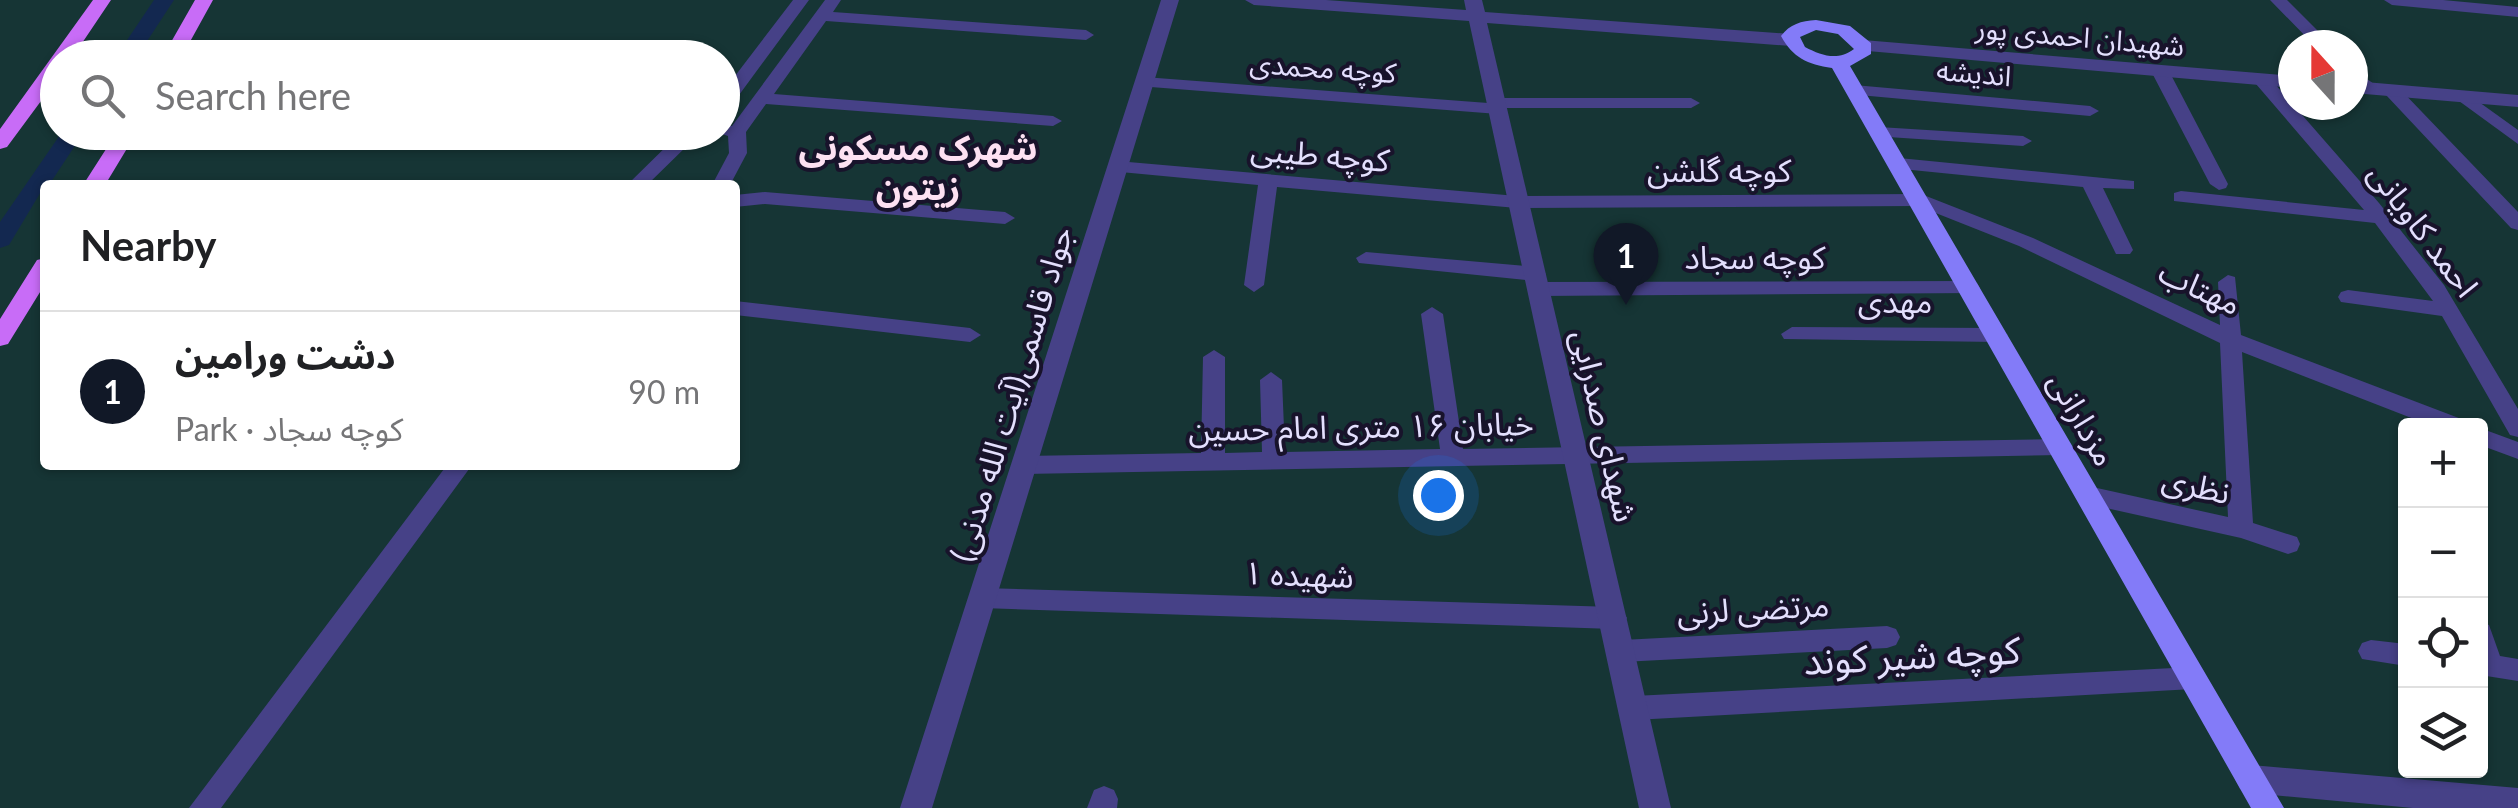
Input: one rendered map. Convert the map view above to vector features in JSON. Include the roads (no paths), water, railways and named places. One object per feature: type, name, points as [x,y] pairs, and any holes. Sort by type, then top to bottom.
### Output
[{"type":"main road","points":[[74,40],[102,0]]},
{"type":"main road","points":[[181,40],[204,0]]},
{"type":"main road","points":[[1802,0],[1816,25]]},
{"type":"main road","points":[[1816,25],[1844,30],[1863,46],[1860,56],[1838,62],[1798,51],[1790,40],[1794,30],[1816,25]]},
{"type":"main road","name":"مزدارانی","points":[[1838,62],[2268,808]]},
{"type":"main road","points":[[0,142],[40,87]]},
{"type":"main road","points":[[97,180],[115,150]]},
{"type":"main road","points":[[0,338],[40,273]]},
{"type":"street","points":[[740,82],[801,0]]},
{"type":"street","points":[[740,120],[833,0]]},
{"type":"street","name":"جواد قاسمی(آیت الله مدنی)","points":[[916,808],[1170,0]]},
{"type":"street","points":[[1254,0],[1475,8],[1790,40]]},
{"type":"street","points":[[2278,0],[2309,30]]},
{"type":"street","points":[[2392,0],[2518,12]]},
{"type":"street","name":"شهدای صدرایی","points":[[1475,8],[1655,808]]},
{"type":"street","points":[[822,16],[1086,35]]},
{"type":"street","name":"شهیدان احمدی پور","points":[[1863,46],[2278,81]]},
{"type":"street","points":[[2160,71],[2219,184]]},
{"type":"street","name":"احمد کاویانی","points":[[2262,80],[2380,218],[2448,310],[2518,429]]},
{"type":"street","name":"کوچه محمدی","points":[[1144,82],[1498,106],[1691,103]]},
{"type":"street","points":[[2368,85],[2518,101]]},
{"type":"street","name":"اندیشه","points":[[1854,90],[2090,111]]},
{"type":"street","points":[[2392,90],[2518,224]]},
{"type":"street","points":[[2465,97],[2518,138]]},
{"type":"street","points":[[760,98],[1053,121]]},
{"type":"street","points":[[1880,132],[2022,142]]},
{"type":"street","points":[[642,180],[676,150]]},
{"type":"street","points":[[724,180],[737,150]]},
{"type":"street","points":[[1898,164],[2126,185]]},
{"type":"street","name":"کوچه طیبی","points":[[1117,168],[1517,202]]},
{"type":"street","points":[[1254,286],[1268,181]]},
{"type":"street","points":[[2090,181],[2123,250]]},
{"type":"street","points":[[2181,196],[2380,218]]},
{"type":"street","points":[[740,200],[764,198],[1005,218]]},
{"type":"street","name":"کوچه گلشن","points":[[1517,202],[1921,200]]},
{"type":"street","name":"مهتاب","points":[[1921,200],[2026,242],[2231,339],[2423,418]]},
{"type":"street","name":"کوچه سجاد","points":[[1366,258],[1538,282],[1970,288]]},
{"type":"street","points":[[2228,282],[2240,529]]},
{"type":"street","points":[[2348,296],[2448,310]]},
{"type":"street","points":[[740,309],[970,335]]},
{"type":"street","points":[[1432,314],[1453,458]]},
{"type":"street","name":"مهدی","points":[[1792,334],[1997,336]]},
{"type":"street","points":[[1214,357],[1214,462]]},
{"type":"street","points":[[1271,380],[1274,461]]},
{"type":"street","points":[[2488,439],[2518,451]]},
{"type":"street","name":"خیابان ۱۶ متری امام حسین","points":[[1024,465],[2060,447]]},
{"type":"street","points":[[204,808],[456,470]]},
{"type":"street","name":"نظری","points":[[2088,495],[2240,529],[2288,544]]},
{"type":"street","name":"شهیده ۱","points":[[982,598],[1614,618]]},
{"type":"street","name":"مرتضی لرنی","points":[[1622,650],[1887,637]]},
{"type":"street","points":[[2371,651],[2398,654]]},
{"type":"street","points":[[2488,665],[2518,670]]},
{"type":"street","name":"کوچه شیر کوند","points":[[1634,708],[2194,678]]},
{"type":"street","points":[[2251,778],[2518,802]]},
{"type":"waterway","points":[[137,40],[164,0]]},
{"type":"waterway","points":[[41,180],[61,150]]},
{"type":"waterway","points":[[0,240],[40,181]]},
{"type":"place","name":"دشت ورامین","points":[[1626,305]]},
{"type":"district","name":"شهرک مسکونی زیتون","points":[[918,168]]}]
